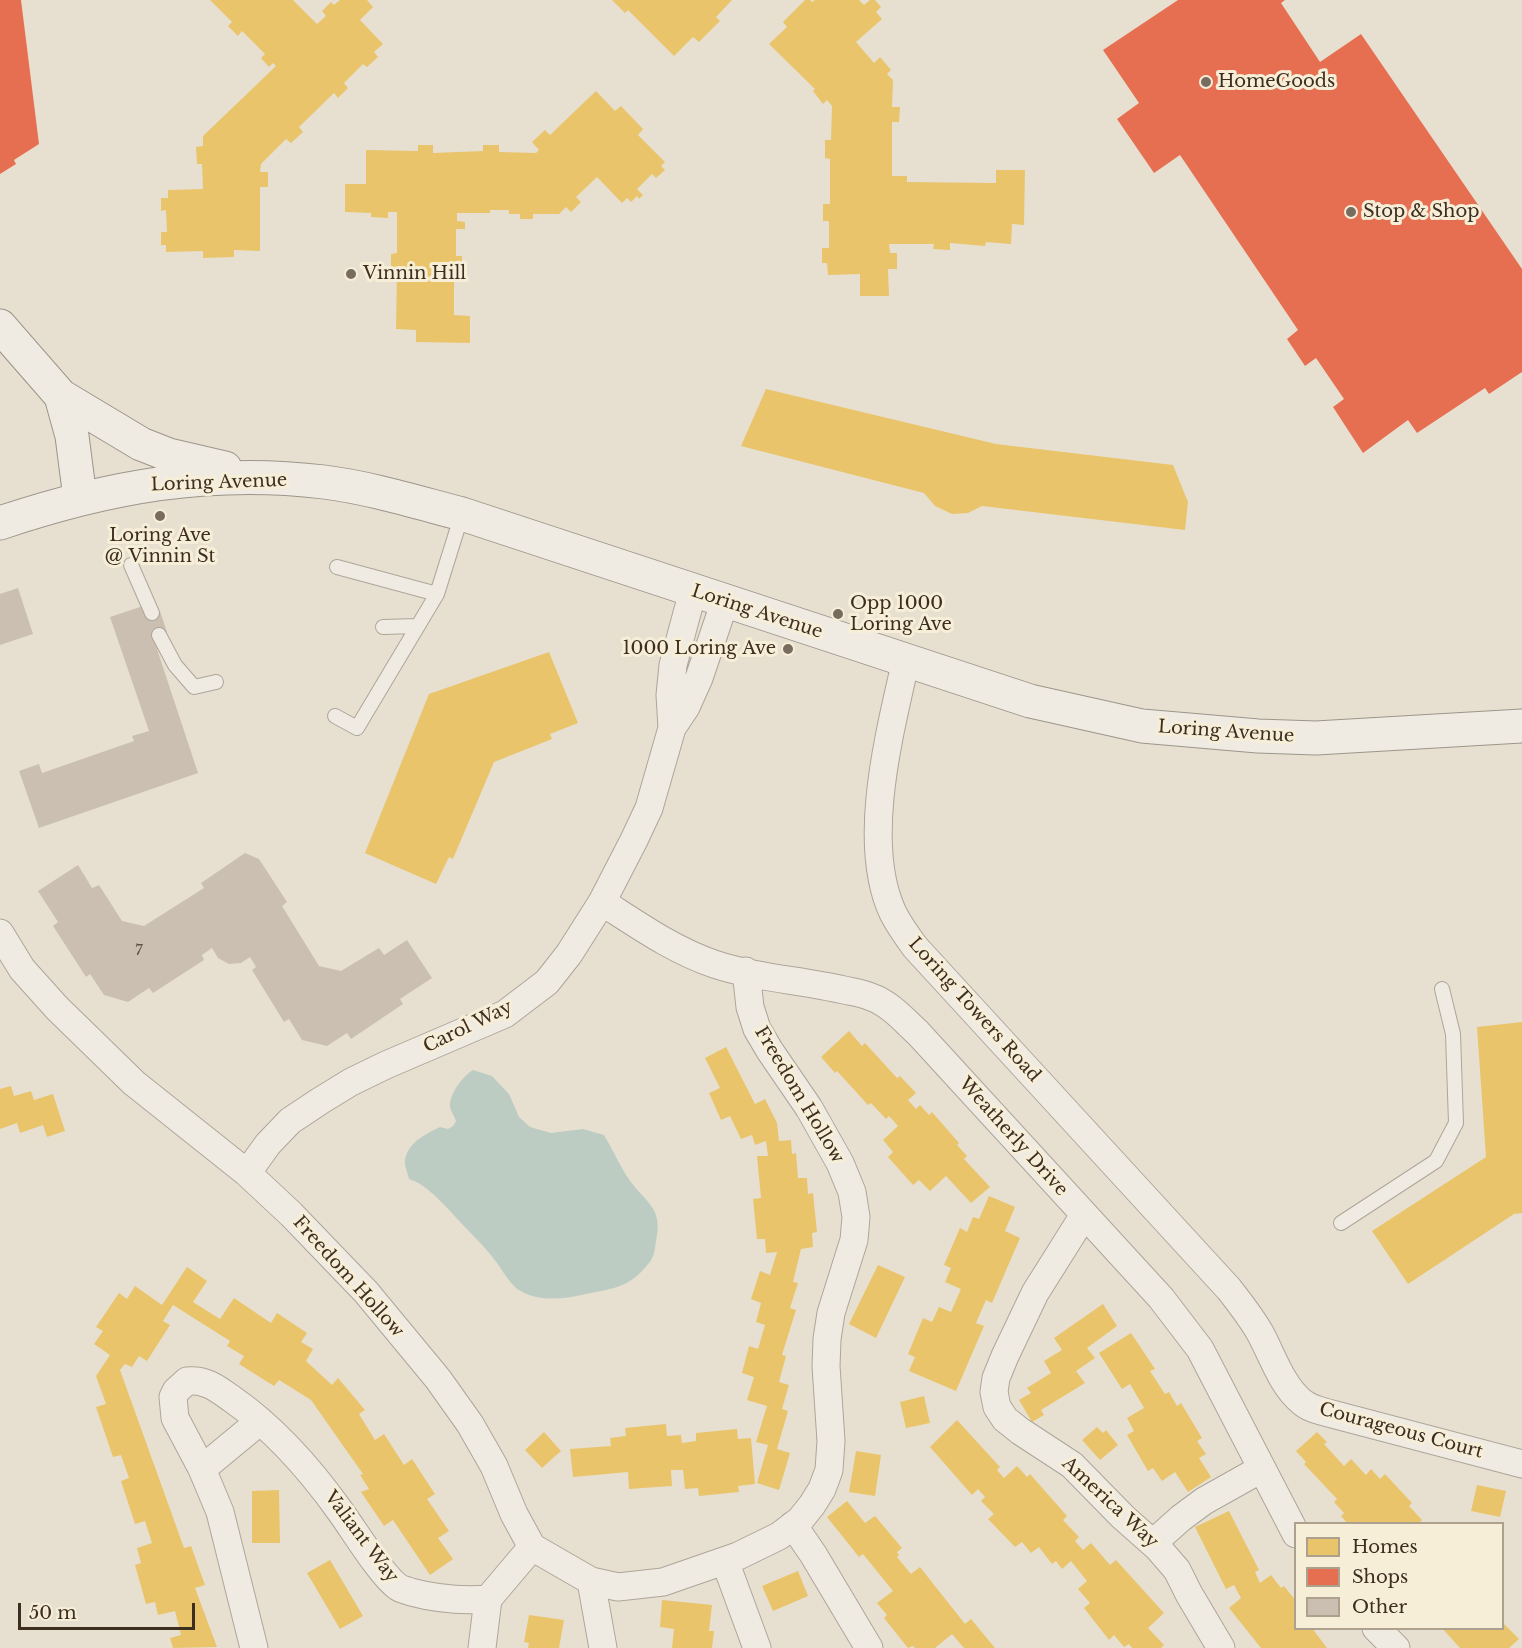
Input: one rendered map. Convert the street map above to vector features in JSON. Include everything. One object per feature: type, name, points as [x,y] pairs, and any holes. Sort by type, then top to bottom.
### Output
[{"type":"main road","points":[[0,326],[61,396],[141,444],[202,464],[283,479]]},
{"type":"main road","points":[[61,396],[72,436],[80,498]]},
{"type":"main road","name":"Loring Avenue","points":[[0,523],[80,498],[158,483],[244,478],[283,479],[366,489],[462,514],[1030,701],[1110,720],[1173,730],[1316,738],[1522,726]]},
{"type":"street","name":"Carol Way","points":[[672,728],[670,695],[673,665],[693,591]]},
{"type":"street","name":"Carol Way","points":[[247,1173],[268,1144],[290,1121],[320,1101],[386,1065],[505,1014],[547,981],[569,954],[602,902],[649,808],[672,728],[686,707],[699,678],[725,601]]},
{"type":"street","name":"Loring Towers Road","points":[[906,660],[885,758],[880,801],[881,866],[893,911],[915,948],[1208,1266]]},
{"type":"street","name":"Weatherly Drive","points":[[602,902],[664,941],[716,964],[764,977],[827,986],[872,997],[884,1003],[918,1033],[1161,1298],[1194,1341],[1294,1530]]},
{"type":"street","name":"Freedom Hollow","points":[[0,933],[22,969],[57,1008],[134,1083],[247,1173],[348,1270],[438,1379],[470,1424],[494,1466],[514,1514],[532,1547],[591,1581],[618,1587],[663,1582],[725,1561],[779,1536],[800,1520],[812,1505],[822,1489],[829,1470],[831,1441],[827,1389],[827,1339],[831,1312],[854,1240],[856,1217],[852,1192],[840,1163],[809,1108],[757,1029],[750,1007],[746,971]]},
{"type":"street","name":"America Way","points":[[1084,1215],[1035,1293],[996,1378],[994,1392],[998,1407],[1005,1419],[1072,1465],[1153,1544],[1177,1570],[1221,1648]]},
{"type":"street","name":"Courageous Court","points":[[1208,1266],[1246,1311],[1284,1378],[1302,1402],[1332,1414],[1522,1464]]},
{"type":"street","name":"Valiant Way","points":[[254,1648],[220,1512],[202,1468],[175,1418],[173,1397],[180,1386],[187,1381],[205,1382],[239,1404],[283,1441],[325,1489],[383,1570],[399,1588],[446,1599],[463,1601],[488,1599]]},
{"type":"street","points":[[202,1468],[260,1420]]},
{"type":"street","points":[[1153,1544],[1204,1500],[1262,1469]]},
{"type":"street","points":[[793,1525],[869,1648]]},
{"type":"street","points":[[482,1648],[488,1599],[532,1547]]},
{"type":"street","points":[[725,1561],[757,1648]]},
{"type":"street","points":[[591,1581],[603,1648]]},
{"type":"street","points":[[1377,1630],[1396,1648]]},
{"type":"lane","points":[[335,716],[357,728],[437,594],[462,514]]},
{"type":"lane","points":[[131,565],[152,614]]},
{"type":"lane","points":[[337,567],[437,594]]},
{"type":"lane","points":[[383,627],[417,626]]},
{"type":"lane","points":[[159,635],[175,665],[194,687],[216,682]]},
{"type":"lane","points":[[1341,1223],[1436,1161],[1456,1123],[1453,1034],[1442,989]]},
{"type":"shaded area","points":[[473,1070],[492,1076],[509,1094],[519,1117],[530,1127],[551,1133],[583,1129],[604,1135],[626,1175],[655,1211],[657,1219],[658,1229],[653,1256],[642,1271],[629,1282],[614,1288],[569,1297],[541,1298],[524,1293],[513,1285],[484,1247],[437,1197],[409,1179],[405,1162],[410,1148],[418,1139],[440,1127],[448,1129],[453,1126],[456,1121],[450,1102],[461,1081]]},
{"type":"building: Homes","points":[[210,0],[293,0],[317,24],[326,16],[322,11],[331,2],[334,5],[340,0],[367,0],[373,7],[360,20],[383,44],[374,52],[378,57],[367,67],[363,64],[344,83],[348,88],[338,98],[334,93],[299,127],[303,132],[291,143],[286,139],[261,164],[260,172],[268,172],[268,187],[260,187],[260,251],[234,250],[234,257],[203,258],[203,251],[166,252],[166,245],[161,245],[161,232],[167,232],[166,210],[161,211],[161,198],[168,198],[168,190],[203,189],[202,164],[197,164],[196,147],[203,146],[203,136],[276,66],[273,63],[269,67],[261,58],[265,54],[242,31],[238,36],[228,26],[232,22]]},
{"type":"building: Homes","points":[[612,0],[732,0],[716,17],[720,21],[699,42],[693,37],[674,56],[628,10],[625,13]]},
{"type":"building: Homes","points":[[805,0],[812,2],[815,0],[859,0],[864,5],[870,0],[875,0],[881,7],[876,12],[882,19],[856,42],[874,63],[880,57],[891,70],[887,74],[893,80],[892,107],[900,107],[899,122],[892,122],[892,176],[907,176],[907,182],[996,183],[996,170],[1025,170],[1024,225],[1012,224],[1011,244],[986,242],[985,246],[950,243],[950,250],[933,249],[934,244],[889,244],[890,253],[897,253],[897,269],[888,269],[889,296],[860,296],[860,274],[828,275],[827,263],[822,263],[822,248],[829,248],[829,221],[823,221],[823,204],[830,204],[830,159],[825,158],[825,140],[831,140],[832,106],[827,100],[823,104],[813,91],[815,89],[769,44],[787,27],[783,22]]},
{"type":"building: Homes","points":[[596,91],[615,111],[621,106],[643,129],[638,135],[665,162],[661,166],[665,170],[656,178],[652,174],[637,189],[643,195],[639,199],[637,196],[631,202],[627,198],[622,203],[597,177],[576,197],[581,202],[571,212],[566,207],[559,214],[533,214],[533,219],[520,219],[520,214],[509,214],[509,210],[490,210],[490,213],[457,213],[457,221],[465,222],[465,229],[456,229],[456,256],[462,256],[462,268],[454,268],[454,315],[470,316],[470,343],[416,342],[416,330],[396,329],[397,271],[391,272],[391,254],[397,253],[397,212],[388,212],[388,218],[371,217],[371,213],[345,212],[345,184],[366,184],[366,150],[418,151],[418,145],[433,145],[433,153],[483,151],[483,145],[499,145],[499,152],[536,153],[539,150],[532,142],[545,130],[550,135]]},
{"type":"building: Homes","points":[[766,389],[996,444],[1173,465],[1188,502],[1185,530],[982,506],[968,513],[952,514],[935,506],[924,493],[741,446]]},
{"type":"building: Homes","points":[[549,652],[578,723],[550,734],[552,739],[494,762],[453,859],[449,857],[436,884],[365,853],[429,694]]},
{"type":"building: Homes","points":[[1522,1022],[1522,1213],[1514,1214],[1408,1284],[1372,1231],[1486,1157],[1477,1027]]},
{"type":"building: Homes","points":[[849,1031],[862,1046],[865,1043],[897,1078],[900,1076],[916,1093],[908,1100],[916,1109],[920,1105],[929,1115],[932,1112],[959,1143],[957,1145],[967,1156],[964,1159],[990,1187],[971,1203],[946,1176],[930,1191],[919,1180],[913,1185],[888,1157],[893,1152],[883,1140],[898,1126],[889,1116],[886,1119],[871,1103],[868,1105],[821,1057]]},
{"type":"building: Homes","points":[[726,1047],[755,1104],[765,1099],[777,1123],[779,1141],[791,1140],[792,1154],[796,1153],[798,1178],[807,1178],[808,1194],[813,1193],[817,1232],[812,1233],[813,1247],[801,1249],[793,1282],[798,1283],[790,1308],[796,1310],[782,1355],[786,1356],[779,1382],[789,1385],[782,1409],[788,1411],[777,1449],[790,1453],[779,1490],[757,1483],[768,1445],[756,1442],[767,1406],[747,1400],[754,1377],[742,1373],[749,1346],[758,1349],[765,1325],[756,1322],[761,1303],[751,1299],[760,1271],[770,1275],[777,1252],[766,1253],[765,1239],[757,1239],[753,1199],[761,1198],[757,1156],[768,1156],[766,1141],[755,1145],[752,1135],[741,1139],[730,1116],[721,1120],[709,1093],[720,1088],[705,1058]]},
{"type":"building: Homes","points":[[11,1086],[14,1096],[31,1091],[34,1100],[53,1094],[65,1131],[47,1137],[43,1125],[20,1133],[17,1123],[0,1129],[0,1089]]},
{"type":"building: Homes","points":[[989,1196],[1015,1207],[1005,1231],[1020,1238],[992,1303],[986,1300],[976,1323],[984,1326],[956,1391],[909,1371],[915,1357],[908,1354],[923,1318],[932,1322],[939,1307],[951,1312],[961,1289],[945,1282],[951,1268],[944,1265],[960,1228],[967,1232],[973,1217],[979,1219]]},
{"type":"building: Homes","points":[[878,1265],[905,1277],[876,1338],[849,1324]]},
{"type":"building: Homes","points":[[187,1267],[207,1281],[193,1302],[220,1319],[234,1298],[271,1323],[277,1313],[307,1333],[301,1342],[313,1349],[306,1361],[332,1385],[338,1378],[365,1410],[359,1414],[375,1440],[384,1434],[404,1465],[412,1459],[435,1494],[427,1499],[449,1531],[438,1538],[453,1559],[430,1575],[393,1520],[384,1526],[361,1492],[369,1489],[360,1475],[363,1474],[311,1400],[279,1380],[274,1386],[239,1364],[244,1356],[227,1346],[230,1341],[173,1305],[163,1321],[170,1325],[147,1361],[139,1356],[132,1367],[125,1364],[120,1370],[184,1548],[191,1546],[205,1585],[195,1588],[217,1647],[173,1648],[170,1638],[181,1635],[175,1611],[158,1615],[155,1602],[146,1604],[135,1565],[141,1563],[137,1548],[152,1543],[145,1521],[135,1524],[121,1481],[129,1478],[121,1455],[113,1457],[96,1407],[106,1404],[96,1376],[110,1355],[94,1344],[103,1331],[96,1327],[119,1293],[127,1299],[135,1286],[162,1305]]},
{"type":"building: Homes","points":[[1103,1304],[1117,1326],[1087,1348],[1095,1358],[1076,1371],[1085,1383],[1041,1410],[1044,1415],[1032,1422],[1019,1400],[1031,1393],[1027,1388],[1051,1373],[1044,1361],[1062,1350],[1054,1338]]},
{"type":"building: Homes","points":[[1131,1333],[1155,1369],[1150,1371],[1165,1394],[1169,1392],[1177,1406],[1181,1403],[1202,1438],[1197,1441],[1206,1454],[1199,1458],[1211,1477],[1188,1492],[1175,1472],[1162,1481],[1153,1468],[1148,1471],[1127,1435],[1134,1431],[1127,1418],[1144,1408],[1130,1384],[1122,1389],[1099,1353]]},
{"type":"building: Homes","points":[[924,1396],[930,1423],[906,1428],[900,1402]]},
{"type":"building: Homes","points":[[957,1420],[1000,1467],[997,1470],[1004,1478],[1017,1466],[1027,1477],[1030,1474],[1067,1516],[1063,1520],[1079,1537],[1075,1541],[1083,1550],[1091,1543],[1110,1565],[1116,1560],[1164,1613],[1148,1628],[1164,1645],[1161,1648],[1132,1648],[1129,1644],[1124,1647],[1114,1635],[1109,1640],[1084,1608],[1090,1603],[1078,1589],[1087,1581],[1071,1561],[1062,1569],[1056,1561],[1052,1564],[1039,1547],[1031,1553],[1022,1542],[1015,1547],[988,1519],[994,1514],[981,1501],[985,1497],[978,1489],[972,1495],[930,1447]]},
{"type":"building: Homes","points":[[666,1424],[667,1436],[681,1435],[682,1443],[696,1441],[696,1433],[737,1429],[738,1439],[751,1438],[755,1484],[738,1486],[739,1492],[699,1496],[698,1488],[685,1489],[683,1470],[671,1470],[672,1486],[629,1489],[628,1472],[573,1477],[570,1449],[611,1446],[610,1438],[626,1436],[625,1428]]},
{"type":"building: Homes","points":[[1097,1427],[1103,1433],[1106,1430],[1118,1445],[1100,1460],[1082,1440]]},
{"type":"building: Homes","points":[[544,1432],[561,1451],[542,1468],[525,1450]]},
{"type":"building: Homes","points":[[1317,1432],[1327,1442],[1324,1444],[1344,1466],[1351,1459],[1366,1475],[1371,1469],[1380,1479],[1385,1474],[1412,1503],[1409,1506],[1422,1520],[1420,1522],[1346,1522],[1341,1516],[1344,1513],[1334,1502],[1337,1499],[1304,1464],[1306,1462],[1296,1451]]},
{"type":"building: Homes","points":[[856,1451],[881,1455],[875,1496],[849,1492]]},
{"type":"building: Homes","points":[[1477,1485],[1506,1491],[1500,1517],[1471,1511]]},
{"type":"building: Homes","points":[[279,1490],[280,1543],[252,1543],[252,1491]]},
{"type":"building: Homes","points":[[847,1501],[865,1523],[875,1516],[902,1548],[897,1552],[899,1555],[897,1557],[911,1574],[920,1567],[965,1624],[971,1619],[995,1648],[964,1648],[952,1634],[935,1648],[915,1648],[913,1646],[908,1648],[884,1618],[887,1615],[877,1603],[893,1591],[863,1554],[859,1557],[827,1517]]},
{"type":"building: Homes","points":[[1229,1511],[1259,1570],[1255,1572],[1260,1583],[1271,1575],[1281,1588],[1284,1586],[1294,1598],[1294,1630],[1314,1630],[1327,1648],[1261,1648],[1229,1608],[1241,1598],[1234,1585],[1226,1589],[1195,1527]]},
{"type":"building: Homes","points":[[330,1560],[363,1616],[340,1629],[307,1573]]},
{"type":"building: Homes","points":[[798,1571],[808,1596],[773,1611],[762,1586]]},
{"type":"building: Homes","points":[[662,1600],[712,1605],[709,1631],[714,1631],[712,1648],[672,1648],[674,1629],[660,1627]]},
{"type":"building: Homes","points":[[529,1615],[564,1620],[559,1648],[528,1648],[529,1643],[524,1642]]},
{"type":"building: Homes","points":[[1504,1624],[1519,1639],[1509,1648],[1460,1648],[1444,1630],[1504,1630]]},
{"type":"building: Shops","points":[[0,0],[21,0],[39,144],[14,160],[16,164],[0,174]]},
{"type":"building: Shops","name":"Stop & Shop","points":[[1178,0],[1285,0],[1281,3],[1320,62],[1361,34],[1522,269],[1522,372],[1489,394],[1485,388],[1417,433],[1408,420],[1363,453],[1333,407],[1344,399],[1316,358],[1305,366],[1287,339],[1298,330],[1180,155],[1154,173],[1117,119],[1139,103],[1103,50]]},
{"type":"building: Other","points":[[18,588],[33,634],[0,645],[0,594]]},
{"type":"building: Other","points":[[143,606],[146,616],[160,611],[167,632],[153,637],[198,773],[39,828],[19,771],[39,764],[42,773],[134,741],[132,736],[149,731],[110,617]]},
{"type":"building: Other","points":[[245,853],[259,859],[287,902],[282,906],[319,966],[341,971],[379,948],[384,955],[407,940],[432,978],[400,999],[403,1004],[351,1039],[347,1033],[327,1046],[302,1040],[289,1019],[284,1022],[252,970],[256,967],[250,957],[241,963],[229,964],[218,958],[212,948],[202,955],[204,960],[153,993],[149,988],[128,1002],[104,995],[90,974],[86,977],[53,926],[58,922],[38,891],[78,865],[92,888],[99,885],[122,921],[144,926],[204,888],[201,883]]},
{"type":"place","name":"HomeGoods","points":[[1206,82]]},
{"type":"place","name":"Stop & Shop","points":[[1351,212]]},
{"type":"place","name":"Vinnin Hill","points":[[351,274]]},
{"type":"place","name":"Loring Ave @ Vinnin St","points":[[160,516]]},
{"type":"place","name":"Opp 1000 Loring Ave","points":[[838,614]]},
{"type":"place","name":"1000 Loring Ave","points":[[788,649]]}]
